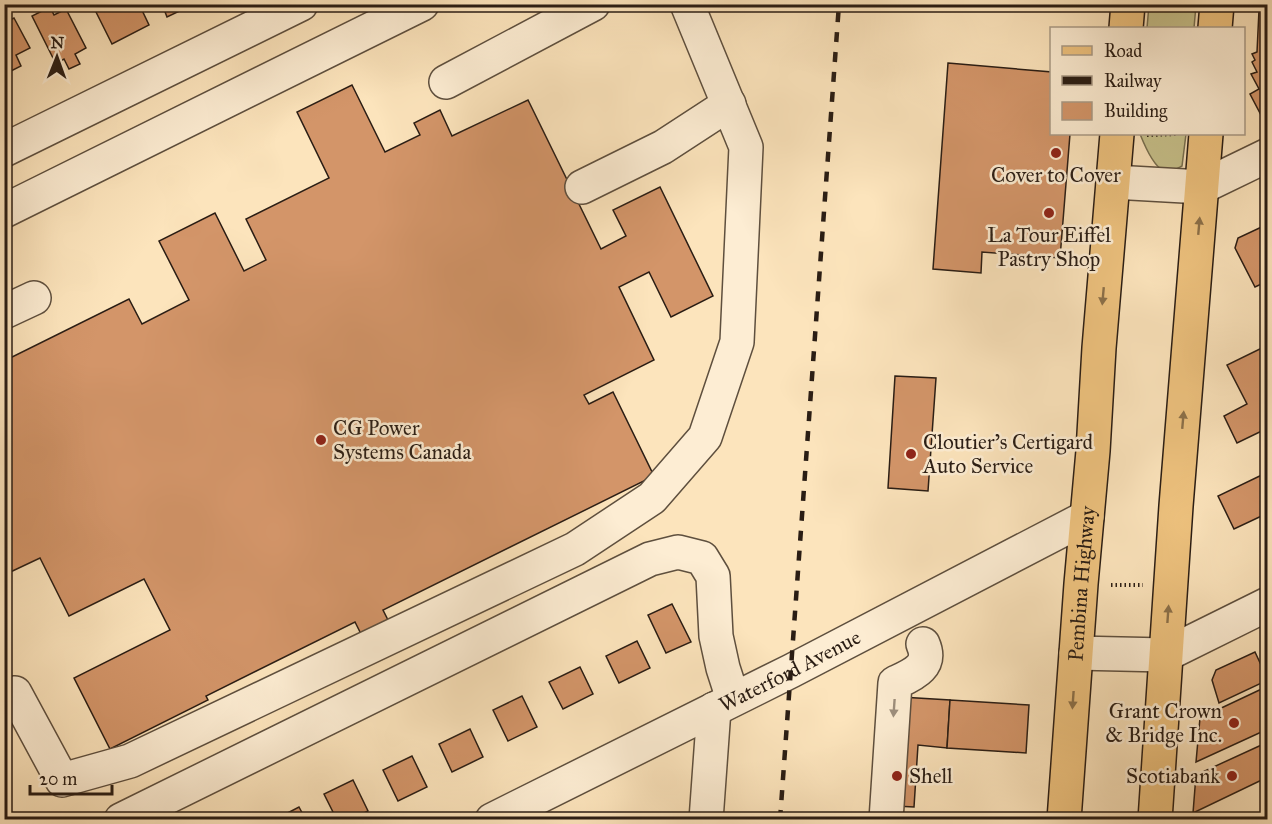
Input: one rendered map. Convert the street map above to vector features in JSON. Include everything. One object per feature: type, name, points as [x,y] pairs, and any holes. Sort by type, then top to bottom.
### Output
[{"type":"main road","points":[[1126,27],[1128,4]]},
{"type":"main road","points":[[1215,27],[1217,4]]},
{"type":"main road","name":"Pembina Highway","points":[[1064,819],[1113,182],[1130,135]]},
{"type":"main road","points":[[1155,819],[1176,506],[1206,135]]},
{"type":"street","points":[[4,150],[301,4]]},
{"type":"street","points":[[4,212],[422,4]]},
{"type":"street","points":[[446,82],[593,4]]},
{"type":"street","points":[[15,693],[62,780],[130,761],[574,549],[652,498],[705,437],[737,342],[746,147],[687,4]]},
{"type":"street","points":[[582,187],[663,147],[729,104]]},
{"type":"street","points":[[1113,182],[1202,187],[1268,155]]},
{"type":"street","points":[[4,312],[34,298]]},
{"type":"street","name":"Waterford Avenue","points":[[492,819],[791,671],[1087,517]]},
{"type":"street","points":[[121,819],[639,564],[678,552],[702,558],[713,576],[716,636],[723,668],[724,704],[706,819]]},
{"type":"street","points":[[1076,653],[1165,655],[1268,604]]},
{"type":"street","points":[[886,819],[895,683],[921,668],[926,659],[923,644]]},
{"type":"path","points":[[1105,585],[1147,585]]},
{"type":"shaded area","points":[[1149,5],[1196,5],[1194,27],[1147,27]]},
{"type":"shaded area","points":[[1140,135],[1186,135],[1182,166],[1173,170],[1163,170],[1149,154]]},
{"type":"building","points":[[92,4],[139,4],[149,25],[112,44]]},
{"type":"building","points":[[162,4],[184,4],[186,8],[167,17]]},
{"type":"building","points":[[1025,4],[1083,4],[1083,9]]},
{"type":"building","points":[[1257,4],[1268,4],[1268,112],[1261,115],[1250,94],[1259,89],[1251,74],[1257,72],[1252,62],[1255,60],[1252,54],[1257,52],[1259,10]]},
{"type":"building","points":[[50,7],[54,15],[66,9],[86,48],[75,54],[80,64],[69,69],[64,59],[56,64],[32,16]]},
{"type":"building","points":[[14,18],[30,48],[16,55],[21,66],[7,73],[4,69],[4,23]]},
{"type":"building","points":[[948,63],[1050,72],[1050,135],[1070,135],[1060,258],[982,252],[981,273],[933,269]]},
{"type":"building","name":"CG Power Systems Canada","points":[[352,85],[385,152],[420,135],[414,123],[440,110],[452,136],[528,100],[601,249],[626,236],[613,210],[660,187],[713,296],[671,317],[649,272],[619,287],[654,360],[584,395],[589,404],[613,392],[654,476],[383,610],[394,632],[367,646],[355,622],[206,696],[208,700],[110,749],[74,678],[170,630],[144,579],[69,616],[40,558],[4,575],[4,361],[129,299],[142,324],[189,300],[159,241],[215,213],[244,271],[266,260],[246,219],[329,178],[297,112]]},
{"type":"building","points":[[1268,224],[1268,281],[1255,287],[1235,248],[1238,238]]},
{"type":"building","points":[[1268,345],[1268,428],[1237,443],[1224,416],[1247,404],[1227,365]]},
{"type":"building","name":"Cloutier's Certigard Auto Service","points":[[895,376],[936,378],[928,491],[888,488]]},
{"type":"building","points":[[1268,472],[1268,513],[1234,529],[1218,496]]},
{"type":"building","points":[[672,604],[691,642],[666,653],[648,615]]},
{"type":"building","points":[[637,641],[650,668],[619,683],[606,656]]},
{"type":"building","points":[[1255,652],[1268,680],[1219,703],[1212,680],[1216,670]]},
{"type":"building","points":[[580,667],[593,694],[563,709],[549,682]]},
{"type":"building","name":"Grant Crown & Bridge Inc.","points":[[1268,686],[1268,729],[1196,762],[1200,718]]},
{"type":"building","points":[[522,696],[537,727],[508,741],[493,710]]},
{"type":"building","name":"Shell","points":[[884,696],[950,700],[947,748],[918,745],[914,807],[876,805]]},
{"type":"building","points":[[950,700],[1029,705],[1026,753],[947,748]]},
{"type":"building","points":[[470,729],[483,757],[452,772],[439,744]]},
{"type":"building","name":"Scotiabank","points":[[1268,742],[1268,777],[1193,813],[1196,775]]},
{"type":"building","points":[[412,756],[427,787],[398,801],[383,770]]},
{"type":"building","points":[[353,780],[368,811],[350,820],[337,820],[324,794]]},
{"type":"building","points":[[299,807],[306,820],[274,820]]},
{"type":"railway","points":[[780,820],[839,4]]},
{"type":"place","name":"Cover to Cover","points":[[1056,153]]},
{"type":"place","name":"La Tour Eiffel Pastry Shop","points":[[1049,213]]},
{"type":"place","name":"CG Power Systems Canada","points":[[321,440]]},
{"type":"place","name":"Cloutier's Certigard Auto Service","points":[[911,454]]},
{"type":"place","name":"Grant Crown & Bridge Inc.","points":[[1234,723]]},
{"type":"place","name":"Shell","points":[[897,776]]},
{"type":"place","name":"Scotiabank","points":[[1232,776]]}]
